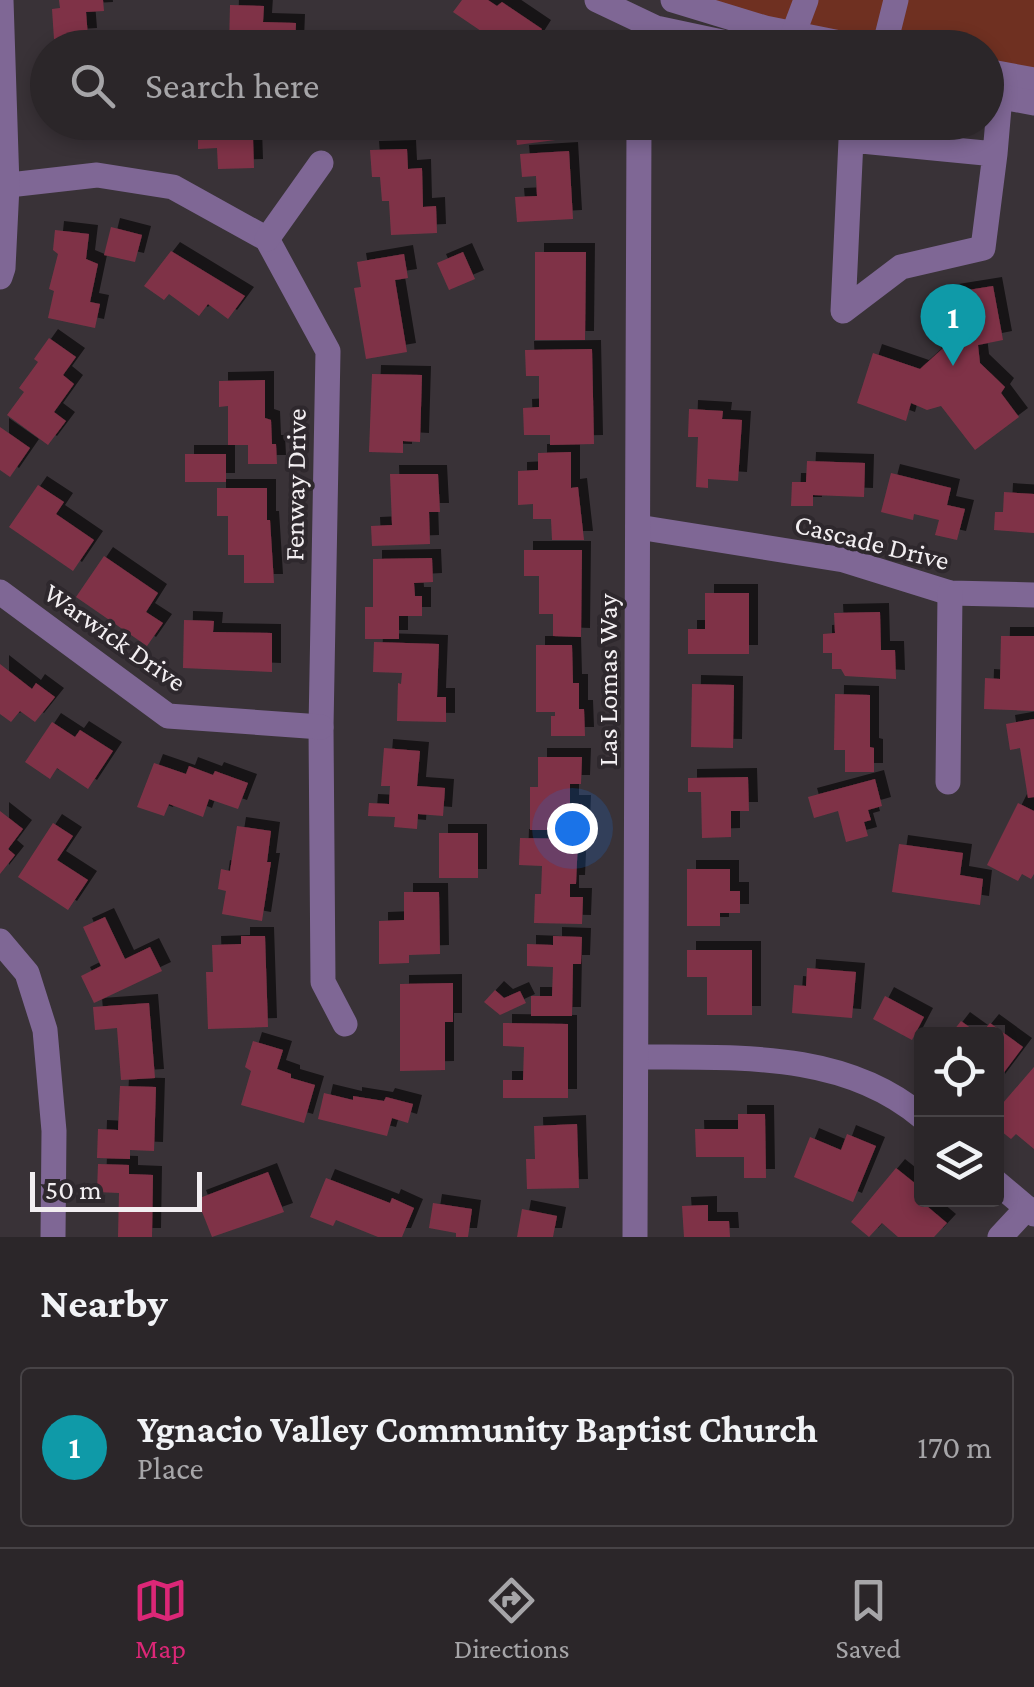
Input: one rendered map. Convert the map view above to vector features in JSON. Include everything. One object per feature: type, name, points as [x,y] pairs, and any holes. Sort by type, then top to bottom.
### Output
[{"type":"street","points":[[0,277],[4,268],[1,0]]},
{"type":"street","points":[[597,0],[641,30]]},
{"type":"street","points":[[657,30],[670,0],[780,30]]},
{"type":"street","points":[[795,30],[806,0]]},
{"type":"street","points":[[888,30],[896,0]]},
{"type":"street","points":[[1004,75],[1034,80]]},
{"type":"street","points":[[1004,97],[1034,103]]},
{"type":"street","name":"Las Lomas Way","points":[[635,1237],[639,140]]},
{"type":"street","points":[[995,140],[995,154],[984,248],[900,266],[843,311],[851,140],[995,154]]},
{"type":"street","points":[[4,186],[97,176],[173,187],[267,239],[321,163]]},
{"type":"street","name":"Fenway Drive","points":[[267,239],[328,351],[321,727],[323,982],[345,1024]]},
{"type":"street","name":"Cascade Drive","points":[[638,528],[844,560],[950,593],[1034,596]]},
{"type":"street","name":"Warwick Drive","points":[[0,592],[168,716],[321,727]]},
{"type":"street","points":[[948,782],[950,593]]},
{"type":"street","points":[[0,941],[27,973],[45,1030],[54,1130],[53,1237]]},
{"type":"street","points":[[637,1057],[764,1058],[849,1074],[898,1097],[914,1110]]},
{"type":"street","points":[[1000,1237],[1030,1211],[1004,1189]]},
{"type":"shaded area","points":[[673,0],[1034,0],[1034,80],[1004,74],[1004,30],[796,30]]},
{"type":"building","points":[[59,0],[103,0],[104,11],[86,12],[87,30],[53,30],[52,9],[60,8]]},
{"type":"building","points":[[462,0],[488,0],[497,6],[502,2],[542,29],[480,30],[453,12]]},
{"type":"building","points":[[230,5],[264,6],[263,22],[296,23],[296,30],[229,30]]},
{"type":"building","points":[[198,140],[253,140],[254,168],[218,169],[217,148],[198,149]]},
{"type":"building","points":[[516,140],[555,140],[517,145]]},
{"type":"building","points":[[407,149],[408,169],[422,168],[423,207],[436,206],[437,233],[391,235],[389,201],[382,201],[380,177],[372,177],[370,150]]},
{"type":"building","points":[[569,151],[573,219],[517,222],[515,197],[537,196],[536,176],[522,177],[520,154]]},
{"type":"building","points":[[111,227],[142,235],[135,262],[104,255]]},
{"type":"building","points":[[55,230],[89,234],[86,259],[98,264],[90,302],[100,304],[95,328],[48,318],[54,291],[49,289],[58,254],[53,250]]},
{"type":"building","points":[[171,251],[245,296],[228,319],[208,304],[199,316],[169,294],[164,300],[144,286]]},
{"type":"building","points":[[463,252],[475,279],[449,290],[437,263]]},
{"type":"building","points":[[535,252],[586,252],[585,340],[535,340]]},
{"type":"building","points":[[404,254],[408,278],[395,280],[407,352],[366,359],[354,288],[361,287],[357,262]]},
{"type":"building","points":[[993,286],[1003,340],[978,345],[980,363],[1005,387],[1001,393],[1019,417],[975,450],[941,406],[927,410],[911,403],[906,421],[857,403],[873,353],[920,369],[952,340],[943,294]]},
{"type":"building","points":[[49,338],[76,357],[63,375],[74,384],[54,412],[66,421],[48,445],[7,415],[24,392],[19,388]]},
{"type":"building","points":[[592,349],[594,444],[550,445],[550,435],[524,435],[523,408],[539,407],[539,376],[526,376],[525,350]]},
{"type":"building","points":[[372,374],[422,375],[420,442],[403,441],[403,453],[369,452]]},
{"type":"building","points":[[265,380],[265,418],[271,420],[277,464],[248,464],[248,445],[228,445],[228,406],[219,407],[219,381]]},
{"type":"building","points":[[689,409],[723,411],[722,419],[742,420],[738,481],[708,479],[708,488],[696,487],[698,437],[688,437]]},
{"type":"building","points":[[0,427],[30,448],[10,477],[0,470]]},
{"type":"building","points":[[571,452],[571,488],[578,487],[584,540],[552,540],[551,519],[533,519],[533,504],[518,505],[518,471],[538,470],[538,453]]},
{"type":"building","points":[[185,454],[226,454],[226,482],[185,482]]},
{"type":"building","points":[[807,461],[865,463],[864,497],[813,495],[813,506],[791,506],[792,482],[806,482]]},
{"type":"building","points":[[891,473],[951,488],[947,505],[965,509],[957,540],[935,535],[939,520],[914,514],[913,520],[881,512]]},
{"type":"building","points":[[390,474],[438,474],[440,512],[429,512],[430,544],[372,546],[371,526],[392,525]]},
{"type":"building","points":[[38,485],[64,502],[56,514],[94,540],[73,571],[9,527]]},
{"type":"building","points":[[217,488],[267,488],[274,583],[244,583],[244,555],[228,555],[228,516],[217,516]]},
{"type":"building","points":[[1004,492],[1034,494],[1034,533],[994,530],[995,512],[1003,512]]},
{"type":"building","points":[[524,550],[582,550],[581,637],[553,636],[553,614],[539,614],[539,576],[524,576]]},
{"type":"building","points":[[104,556],[158,593],[146,612],[163,623],[147,646],[76,597]]},
{"type":"building","points":[[432,558],[433,582],[414,583],[415,596],[422,596],[422,616],[399,616],[399,639],[365,639],[365,607],[373,607],[373,559]]},
{"type":"building","points":[[705,593],[749,593],[749,654],[688,654],[688,629],[705,629]]},
{"type":"building","points":[[880,612],[881,650],[895,650],[896,679],[845,676],[841,669],[832,669],[832,653],[823,653],[823,634],[835,633],[834,613]]},
{"type":"building","points":[[184,620],[214,621],[213,632],[272,633],[272,672],[183,668]]},
{"type":"building","points":[[1001,636],[1034,636],[1034,711],[984,709],[985,678],[1000,679]]},
{"type":"building","points":[[374,642],[439,644],[437,697],[446,697],[446,722],[397,721],[402,673],[373,672]]},
{"type":"building","points":[[536,645],[572,645],[573,683],[579,683],[585,736],[551,736],[551,716],[555,712],[536,712]]},
{"type":"building","points":[[0,664],[32,689],[36,683],[55,697],[35,722],[20,711],[11,722],[0,714]]},
{"type":"building","points":[[692,684],[734,685],[733,748],[691,747]]},
{"type":"building","points":[[835,694],[870,695],[874,772],[845,772],[845,750],[834,750]]},
{"type":"building","points":[[1034,719],[1034,797],[1028,798],[1020,748],[1010,750],[1006,724]]},
{"type":"building","points":[[52,722],[75,737],[80,730],[113,751],[88,789],[57,768],[50,779],[25,762]]},
{"type":"building","points":[[384,748],[420,751],[417,786],[445,788],[443,816],[418,814],[417,829],[394,827],[395,817],[368,816],[369,803],[389,804],[390,786],[381,786]]},
{"type":"building","points":[[538,757],[582,757],[581,784],[570,784],[570,804],[582,804],[581,830],[530,830],[530,787],[538,787]]},
{"type":"building","points":[[154,763],[186,774],[189,766],[213,775],[215,771],[248,783],[238,809],[209,799],[203,817],[169,804],[164,816],[137,807]]},
{"type":"building","points":[[748,777],[749,811],[731,811],[731,837],[702,838],[701,792],[688,792],[688,778]]},
{"type":"building","points":[[875,779],[882,806],[868,810],[871,820],[864,822],[868,836],[846,842],[838,811],[814,818],[808,797]]},
{"type":"building","points":[[1018,803],[1034,811],[1034,874],[1031,879],[1022,874],[1018,881],[987,865]]},
{"type":"building","points":[[0,811],[23,829],[8,849],[15,855],[0,874]]},
{"type":"building","points":[[53,823],[73,836],[57,860],[88,880],[68,910],[18,877]]},
{"type":"building","points":[[237,826],[271,831],[267,862],[271,862],[262,921],[222,914],[226,891],[218,889],[221,869],[230,871]]},
{"type":"building","points":[[439,833],[478,833],[478,878],[439,878]]},
{"type":"building","points":[[520,838],[578,839],[576,884],[570,884],[570,897],[583,897],[582,924],[534,923],[535,894],[541,894],[542,866],[519,865]]},
{"type":"building","points":[[899,844],[963,853],[960,875],[983,879],[980,905],[892,892]]},
{"type":"building","points":[[687,869],[730,869],[730,891],[740,891],[740,913],[720,913],[720,926],[687,926]]},
{"type":"building","points":[[404,892],[439,892],[440,954],[409,955],[409,963],[379,964],[379,921],[404,920]]},
{"type":"building","points":[[105,917],[125,959],[150,947],[162,971],[94,1003],[81,976],[101,966],[83,927]]},
{"type":"building","points":[[241,936],[265,936],[268,1027],[208,1029],[206,972],[213,972],[212,945],[241,944]]},
{"type":"building","points":[[553,936],[582,937],[581,964],[573,964],[572,1016],[531,1016],[531,996],[552,996],[553,967],[527,966],[527,944],[553,945]]},
{"type":"building","points":[[687,950],[752,950],[752,1015],[707,1015],[707,977],[687,977]]},
{"type":"building","points":[[807,968],[856,972],[852,1018],[792,1013],[794,985],[806,986]]},
{"type":"building","points":[[453,983],[453,1022],[445,1022],[445,1070],[400,1071],[400,984]]},
{"type":"building","points":[[495,990],[504,998],[520,991],[526,1003],[500,1015],[484,1002]]},
{"type":"building","points":[[885,996],[924,1017],[919,1027],[914,1027],[912,1040],[873,1019]]},
{"type":"building","points":[[149,1003],[155,1078],[121,1080],[117,1028],[95,1030],[93,1007]]},
{"type":"building","points":[[503,1023],[568,1024],[568,1098],[503,1098],[503,1080],[523,1080],[524,1047],[503,1046]]},
{"type":"building","points":[[1004,1033],[1023,1047],[1004,1072]]},
{"type":"building","points":[[253,1041],[283,1050],[277,1069],[315,1085],[304,1123],[241,1105],[251,1071],[245,1067]]},
{"type":"building","points":[[1034,1067],[1034,1149],[1016,1134],[1011,1139],[1004,1133],[1004,1102]]},
{"type":"building","points":[[120,1086],[156,1087],[154,1151],[130,1150],[130,1159],[97,1158],[98,1129],[118,1130]]},
{"type":"building","points":[[324,1093],[353,1100],[353,1096],[384,1101],[386,1097],[413,1104],[408,1123],[392,1118],[387,1136],[318,1119]]},
{"type":"building","points":[[738,1114],[765,1114],[766,1178],[744,1178],[744,1157],[696,1157],[695,1129],[738,1129]]},
{"type":"building","points":[[577,1124],[579,1188],[527,1189],[526,1159],[535,1159],[534,1126]]},
{"type":"building","points":[[847,1134],[876,1146],[853,1202],[794,1177],[810,1137],[841,1150]]},
{"type":"building","points":[[98,1164],[129,1165],[129,1174],[153,1175],[152,1237],[118,1237],[119,1193],[97,1192]]},
{"type":"building","points":[[896,1168],[914,1182],[914,1207],[928,1207],[947,1223],[934,1237],[898,1237],[882,1223],[869,1237],[851,1222]]},
{"type":"building","points":[[268,1172],[284,1212],[212,1237],[197,1199]]},
{"type":"building","points":[[326,1178],[390,1203],[392,1198],[414,1208],[402,1237],[378,1237],[336,1220],[333,1226],[310,1217]]},
{"type":"building","points":[[433,1203],[472,1209],[468,1237],[429,1228]]},
{"type":"building","points":[[708,1205],[708,1221],[729,1221],[730,1237],[684,1237],[682,1206]]},
{"type":"building","points":[[522,1209],[557,1216],[553,1237],[517,1237]]},
{"type":"place","name":"Ygnacio Valley Community Baptist Church","points":[[953,366]]}]
